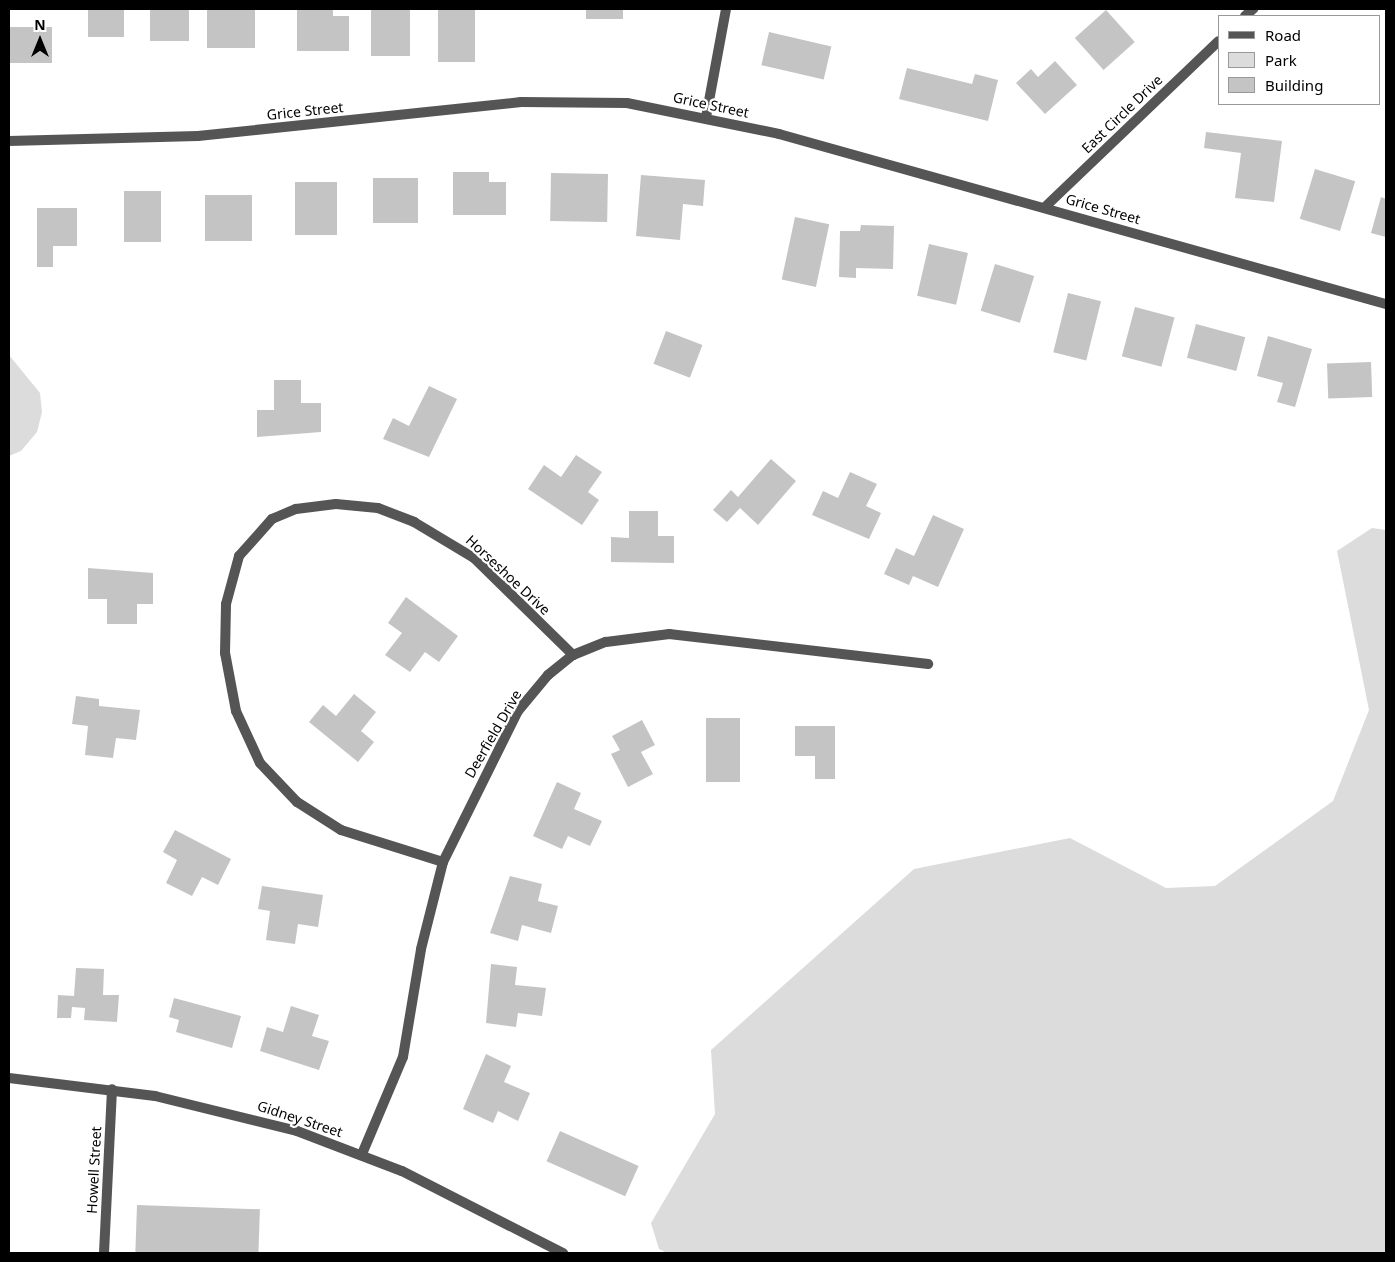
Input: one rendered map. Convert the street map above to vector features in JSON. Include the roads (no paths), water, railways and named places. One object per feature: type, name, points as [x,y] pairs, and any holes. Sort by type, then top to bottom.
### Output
[{"type":"street","points":[[706,117],[726,9]]},
{"type":"street","name":"East Circle Drive","points":[[1045,207],[1218,42]]},
{"type":"street","name":"Grice Street","points":[[9,141],[198,136],[561,100],[627,103],[706,117],[1045,207],[1386,304]]},
{"type":"street","name":"Horseshoe Drive","points":[[443,862],[342,830],[298,802],[260,763],[236,711],[225,653],[226,604],[239,556],[272,519],[296,509],[336,504],[378,508],[414,522],[474,558],[573,655]]},
{"type":"street","name":"Deerfield Drive","points":[[362,1154],[403,1057],[421,949],[443,862],[518,711],[548,674],[573,655],[630,637],[676,634],[928,664]]},
{"type":"street","name":"Gidney Street","points":[[9,1078],[112,1089],[249,1117],[362,1154],[563,1253]]},
{"type":"street","name":"Howell Street","points":[[104,1253],[112,1089]]}]
